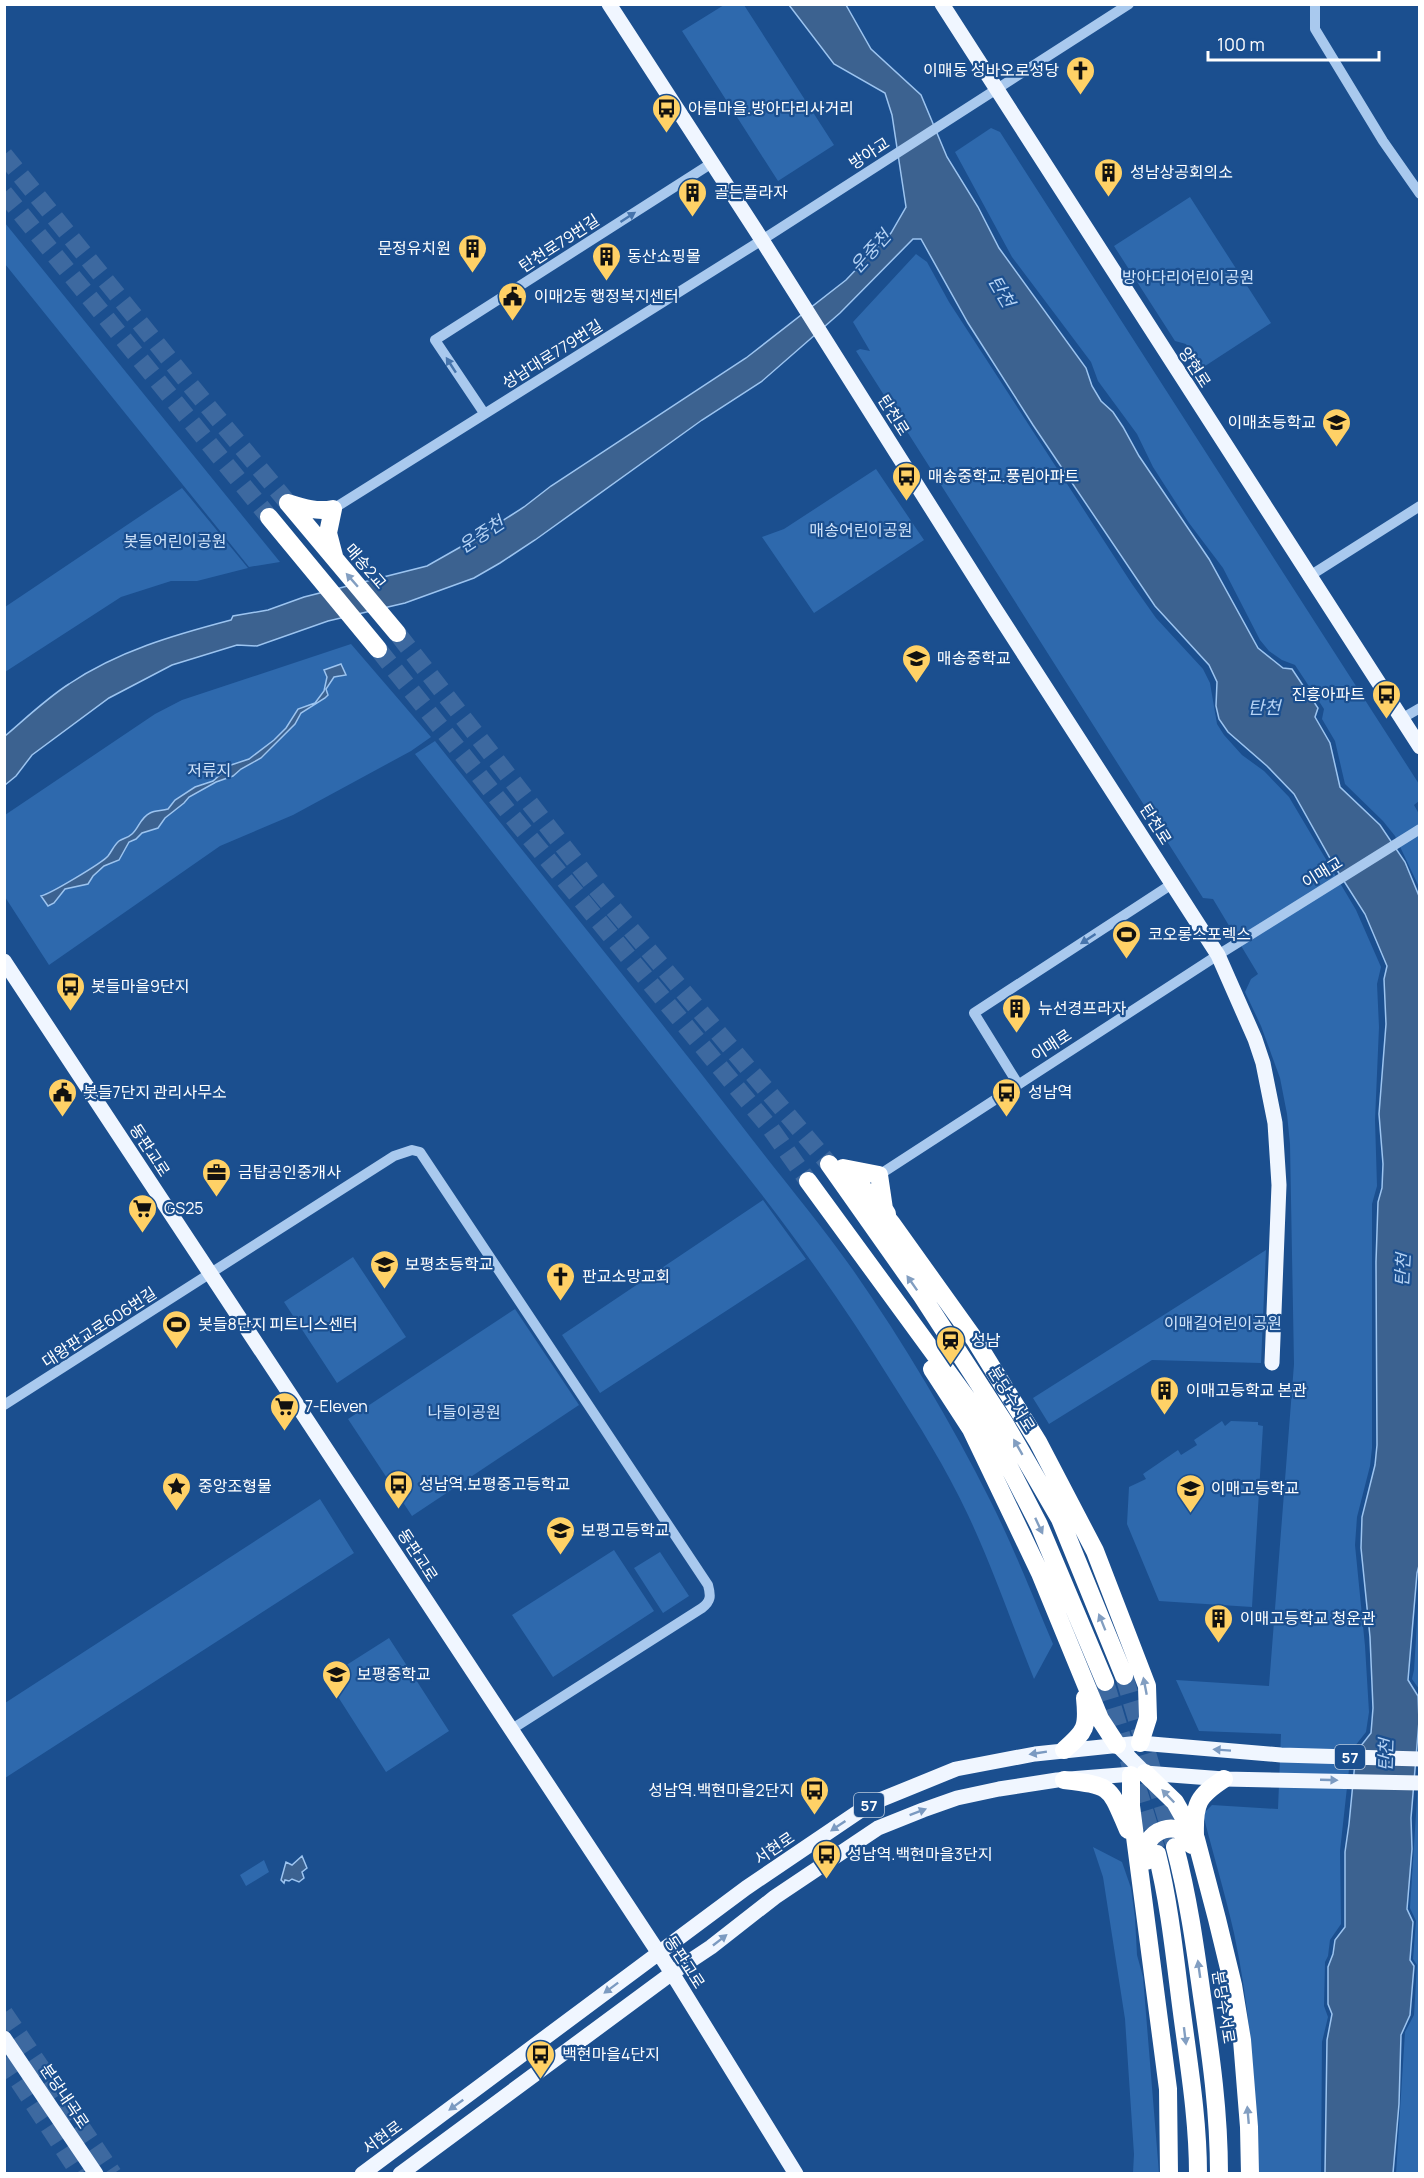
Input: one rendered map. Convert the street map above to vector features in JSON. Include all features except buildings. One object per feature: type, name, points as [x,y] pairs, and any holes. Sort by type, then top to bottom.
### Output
[{"type":"highway","points":[[288,503],[305,509],[322,511],[333,509],[320,532],[288,503]]},
{"type":"highway","points":[[269,517],[378,649]]},
{"type":"highway","name":"매송2교","points":[[320,532],[335,561],[394,629]]},
{"type":"highway","name":"분당수서로","points":[[848,1170],[826,1160],[922,1296],[1011,1433],[1060,1519],[1124,1677]]},
{"type":"highway","points":[[848,1170],[879,1175],[884,1209],[892,1224]]},
{"type":"highway","points":[[848,1170],[892,1224],[975,1340],[1038,1442],[1095,1551],[1147,1686],[1148,1718],[1140,1743]]},
{"type":"highway","points":[[808,1181],[990,1430],[1039,1526],[1105,1682]]},
{"type":"highway","points":[[848,1236],[878,1287],[972,1429],[1040,1573],[1100,1719],[1117,1745]]},
{"type":"highway","points":[[1064,1750],[1081,1735],[1088,1719],[1084,1681]]},
{"type":"highway","points":[[1137,1770],[1174,1802],[1196,1839]]},
{"type":"highway","points":[[1137,1770],[1131,1806],[1168,2089],[1169,2174]]},
{"type":"highway","points":[[1224,1779],[1207,1790],[1198,1800],[1194,1814],[1196,1839],[1233,1985],[1242,2040],[1249,2127],[1250,2174]]},
{"type":"highway","points":[[1064,1780],[1106,1788],[1113,1795],[1138,1851]]},
{"type":"highway","points":[[1157,2000],[1159,1978],[1153,1895],[1144,1848],[1154,1835],[1165,1829],[1172,1829],[1188,1836],[1202,1886],[1213,1907]]},
{"type":"highway","name":"분당수서로","points":[[1175,1847],[1190,1911],[1218,2108],[1219,2174]]},
{"type":"highway","points":[[1157,1854],[1170,1914],[1195,2114],[1198,2174]]},
{"type":"highway","points":[[1203,1998],[1228,2090],[1231,2174]]},
{"type":"highway","points":[[1180,2174],[1181,2131],[1190,2072]]},
{"type":"main road","points":[[609,4],[762,240]]},
{"type":"main road","name":"양현로","points":[[948,7],[995,89],[1419,747]]},
{"type":"main road","name":"탄천로","points":[[762,240],[1218,955],[1255,1039],[1263,1063],[1275,1123],[1280,1185],[1272,1363]]},
{"type":"main road","name":"동판교로","points":[[4,961],[672,1973],[796,2174]]},
{"type":"main road","points":[[1137,1770],[1140,1743]]},
{"type":"main road","name":"서현로","points":[[362,2174],[746,1888],[870,1804],[956,1769],[1064,1750],[1140,1743],[1281,1755],[1419,1759]]},
{"type":"main road","points":[[1117,1745],[1137,1770]]},
{"type":"main road","name":"57","points":[[672,1973],[711,1947],[775,1897],[878,1828],[957,1798],[999,1789],[1137,1770],[1224,1779],[1270,1778],[1419,1783]]},
{"type":"main road","points":[[400,2174],[672,1973]]},
{"type":"main road","name":"분당내곡로","points":[[4,2038],[96,2174]]},
{"type":"street","points":[[995,89],[1129,4]]},
{"type":"street","points":[[1315,4],[1315,29],[1383,141],[1419,194]]},
{"type":"street","name":"방아교","points":[[787,224],[995,89]]},
{"type":"street","name":"탄천로79번길","points":[[484,413],[435,340],[712,163]]},
{"type":"street","name":"성남대로779번길","points":[[333,509],[787,224]]},
{"type":"street","points":[[1308,577],[1419,507]]},
{"type":"street","points":[[1401,719],[1419,708]]},
{"type":"street","name":"이매교","points":[[1241,941],[1419,829]]},
{"type":"street","points":[[1018,1084],[974,1012],[1172,884]]},
{"type":"street","name":"이매로","points":[[879,1175],[1241,941]]},
{"type":"street","name":"대왕판교로606번길","points":[[4,1405],[394,1156],[412,1150],[420,1152],[691,1558],[708,1585],[710,1595],[709,1603],[512,1729]]},
{"type":"green space","points":[[724,5],[744,5],[834,145],[778,181],[682,31]]},
{"type":"green space","points":[[991,128],[1000,132],[1419,784],[1419,801],[1414,805],[1419,814],[1419,887],[1395,836],[1345,784],[1335,741],[1322,719],[1324,709],[1295,665],[1269,651],[1260,640],[1223,568],[1189,523],[1153,467],[1137,434],[1098,381],[1091,362],[1012,257],[955,152]]},
{"type":"green space","name":"방아다리어린이공원","points":[[1190,197],[1271,323],[1202,368],[1186,344],[1175,341],[1114,246]]},
{"type":"green space","points":[[5,223],[280,562],[249,567],[5,264]]},
{"type":"green space","points":[[916,254],[927,262],[949,302],[1132,584],[1156,618],[1203,669],[1210,683],[1217,724],[1224,735],[1242,755],[1264,771],[1289,797],[1356,910],[1381,967],[1377,984],[1379,1027],[1375,1120],[1377,1186],[1372,1204],[1372,1448],[1370,1466],[1357,1517],[1355,1545],[1369,1712],[1366,1732],[1351,1751],[1340,1851],[1341,1924],[1330,1940],[1325,1962],[1324,2006],[1328,2017],[1322,2042],[1321,2173],[1258,2173],[1254,2083],[1245,1993],[1227,1903],[1203,1814],[1212,1805],[1278,1809],[1281,1734],[1199,1731],[1176,1680],[1269,1686],[1294,1364],[1290,1144],[1280,1078],[1261,1026],[1245,992],[1251,979],[1258,974],[1213,899],[1203,898],[856,351],[860,349],[870,351],[853,322]]},
{"type":"green space","name":"매송어린이공원","points":[[876,469],[924,540],[814,613],[762,537],[784,529]]},
{"type":"green space","name":"봇들어린이공원","points":[[182,488],[248,568],[197,581],[171,581],[121,597],[5,672],[5,607]]},
{"type":"green space","name":"저류지","points":[[351,644],[431,737],[411,751],[293,815],[220,846],[49,965],[5,897],[5,815],[155,714],[182,700]]},
{"type":"green space","points":[[435,741],[811,1214],[853,1270],[909,1354],[991,1502],[1053,1644],[1034,1679],[986,1555],[960,1498],[912,1414],[809,1258],[766,1200],[415,754]]},
{"type":"green space","points":[[763,1200],[806,1259],[600,1393],[562,1335]]},
{"type":"green space","name":"이매길어린이공원","points":[[1266,1250],[1261,1363],[1152,1360],[1049,1424],[1033,1398]]},
{"type":"green space","points":[[353,1257],[406,1337],[337,1383],[284,1302]]},
{"type":"green space","name":"나들이공원","points":[[515,1309],[579,1405],[412,1516],[348,1419]]},
{"type":"green space","points":[[1222,1421],[1225,1426],[1231,1421],[1258,1422],[1258,1425],[1263,1426],[1252,1607],[1159,1601],[1127,1524],[1129,1487],[1146,1479],[1143,1474],[1178,1450],[1181,1455],[1197,1445],[1194,1440]]},
{"type":"green space","points":[[320,1499],[354,1553],[5,1778],[5,1703]]},
{"type":"green space","points":[[614,1550],[654,1611],[553,1677],[512,1615]]},
{"type":"green space","points":[[660,1552],[689,1596],[663,1613],[634,1568]]},
{"type":"green space","points":[[1419,1590],[1420,1689],[1412,1679]]},
{"type":"green space","points":[[389,1638],[449,1731],[386,1772],[326,1678]]},
{"type":"green space","points":[[1419,1767],[1419,2173],[1396,2174],[1405,2032],[1414,2015],[1417,1965],[1413,1959],[1416,1921],[1410,1908]]},
{"type":"green space","points":[[1093,1847],[1122,1862],[1131,1888],[1137,1955],[1143,1977],[1159,2173],[1133,2173],[1134,2154],[1125,2019],[1103,1877]]},
{"type":"green space","points":[[264,1860],[269,1872],[246,1886],[240,1875]]},
{"type":"water","name":"탄천","points":[[789,5],[846,5],[871,49],[921,95],[947,157],[978,207],[999,248],[1086,368],[1092,386],[1101,401],[1113,412],[1139,456],[1209,559],[1258,648],[1283,668],[1292,669],[1318,708],[1315,717],[1330,743],[1340,787],[1380,825],[1405,862],[1419,896],[1420,1562],[1417,1573],[1408,1680],[1418,1696],[1419,1721],[1411,1818],[1412,1849],[1407,1909],[1413,1922],[1410,1960],[1414,1966],[1410,2015],[1401,2035],[1399,2104],[1393,2173],[1325,2173],[1327,2040],[1332,2014],[1328,2004],[1328,1967],[1335,1940],[1345,1927],[1345,1852],[1356,1752],[1371,1733],[1373,1708],[1370,1637],[1361,1548],[1362,1517],[1375,1465],[1377,1445],[1376,1262],[1378,1202],[1382,1188],[1383,1164],[1379,1114],[1386,1024],[1384,979],[1387,966],[1365,914],[1335,867],[1294,794],[1267,766],[1228,732],[1219,719],[1216,706],[1217,682],[1209,665],[1155,606],[1033,425],[968,323],[921,239],[913,239],[840,313],[761,382],[702,420],[500,563],[474,578],[405,603],[328,621],[257,646],[237,645],[172,665],[109,698],[32,755],[16,776],[5,785],[5,736],[53,696],[88,672],[147,645],[231,620],[233,616],[268,610],[304,597],[427,566],[524,507],[551,486],[746,358],[846,280],[891,233],[906,207],[892,115],[885,93],[834,64]]},
{"type":"water","points":[[341,664],[346,675],[334,677],[326,689],[328,695],[301,713],[295,724],[261,758],[233,776],[216,782],[189,797],[165,818],[158,828],[142,833],[129,842],[119,860],[104,866],[88,884],[65,889],[54,903],[48,906],[41,896],[104,860],[117,843],[134,832],[147,815],[154,811],[168,809],[175,800],[195,787],[213,781],[231,765],[249,759],[274,740],[286,728],[298,709],[315,703],[324,691],[327,677],[324,670]]},
{"type":"water","points":[[302,1856],[307,1868],[302,1872],[304,1878],[299,1882],[292,1879],[285,1880],[284,1883],[281,1880],[286,1862],[292,1865]]},
{"type":"tunnel","points":[[4,155],[288,503]]},
{"type":"tunnel","points":[[4,193],[269,517]]},
{"type":"tunnel","points":[[397,633],[595,887],[829,1164]]},
{"type":"tunnel","points":[[378,649],[510,814],[771,1129],[808,1181]]},
{"type":"tunnel","points":[[1124,1676],[1174,1843]]},
{"type":"tunnel","points":[[1105,1682],[1156,1849]]},
{"type":"tunnel","points":[[4,2013],[113,2174]]},
{"type":"tunnel","points":[[4,2059],[80,2174]]},
{"type":"place","name":"이매동 성바오로성당","points":[[1080,96]]},
{"type":"place","name":"아름마을.방아다리사거리","points":[[667,134]]},
{"type":"place","name":"성남상공회의소","points":[[1109,198]]},
{"type":"place","name":"골든플라자","points":[[693,218]]},
{"type":"place","name":"문정유치원","points":[[472,274]]},
{"type":"place","name":"동산쇼핑몰","points":[[606,282]]},
{"type":"place","name":"이매2동 행정복지센터","points":[[513,322]]},
{"type":"place","name":"이매초등학교","points":[[1337,448]]},
{"type":"place","name":"매송중학교.풍림아파트","points":[[907,502]]},
{"type":"place","name":"매송중학교","points":[[916,684]]},
{"type":"place","name":"진흥아파트","points":[[1386,720]]},
{"type":"place","name":"코오롱스포렉스","points":[[1127,960]]},
{"type":"place","name":"봇들마을9단지","points":[[70,1012]]},
{"type":"place","name":"뉴선경프라자","points":[[1017,1034]]},
{"type":"place","name":"봇들7단지 관리사무소","points":[[62,1118]]},
{"type":"place","name":"성남역","points":[[1007,1118]]},
{"type":"place","name":"금탑공인중개사","points":[[217,1198]]},
{"type":"place","name":"GS25","points":[[143,1234]]},
{"type":"place","name":"보평초등학교","points":[[384,1290]]},
{"type":"place","name":"판교소망교회","points":[[561,1302]]},
{"type":"place","name":"봇들8단지 피트니스센터","points":[[177,1350]]},
{"type":"place","name":"성남","points":[[950,1366]]},
{"type":"place","name":"이매고등학교 본관","points":[[1165,1416]]},
{"type":"place","name":"7-Eleven","points":[[284,1432]]},
{"type":"place","name":"성남역.보평중고등학교","points":[[398,1510]]},
{"type":"place","name":"중앙조형물","points":[[177,1512]]},
{"type":"place","name":"이매고등학교","points":[[1190,1514]]},
{"type":"place","name":"보평고등학교","points":[[560,1556]]},
{"type":"place","name":"이매고등학교 청운관","points":[[1219,1644]]},
{"type":"place","name":"보평중학교","points":[[336,1700]]},
{"type":"place","name":"성남역.백현마을2단지","points":[[815,1816]]},
{"type":"place","name":"성남역.백현마을3단지","points":[[826,1880]]},
{"type":"place","name":"백현마을4단지","points":[[541,2080]]},
{"type":"water label","name":"운중천","points":[[870,251]]},
{"type":"water label","name":"운중천","points":[[481,534]]}]
